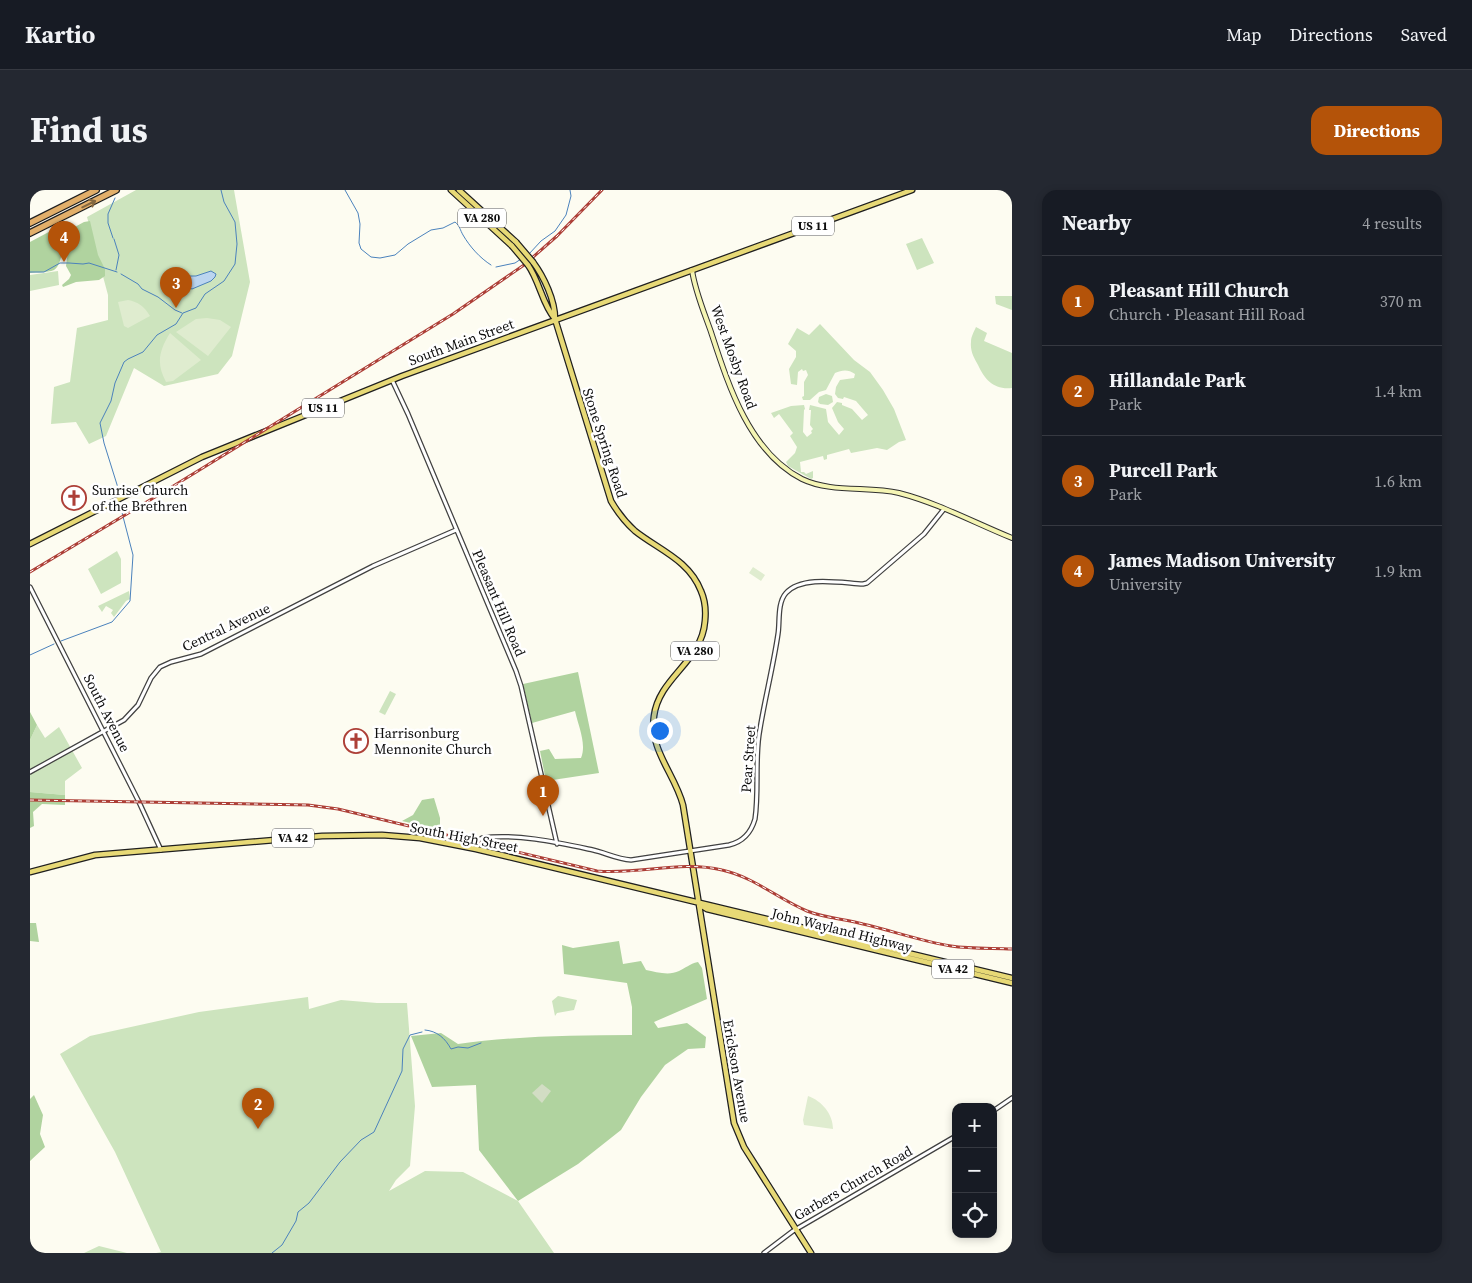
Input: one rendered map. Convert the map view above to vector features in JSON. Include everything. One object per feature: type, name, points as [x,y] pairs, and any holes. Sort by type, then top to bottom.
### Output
[{"type":"highway","points":[[30,221],[96,190]]},
{"type":"highway","points":[[30,233],[116,190]]},
{"type":"main road","name":"Stone Spring Road","points":[[451,190],[512,246],[528,265],[538,281],[550,313],[555,319]]},
{"type":"main road","name":"Stone Spring Road","points":[[459,190],[516,242],[538,269],[549,292],[555,312],[555,319],[611,501],[630,526],[687,568],[696,579],[702,593],[706,615],[700,644],[692,657],[661,694],[654,716],[654,738],[659,754],[679,792],[698,903]]},
{"type":"main road","name":"South Main Street","points":[[30,544],[197,459],[392,380],[912,190]]},
{"type":"main road","name":"West Mosby Road","points":[[692,270],[706,318],[735,401],[746,421],[777,461],[796,475],[814,484],[865,488],[916,498],[1012,538]]},
{"type":"main road","name":"South High Street","points":[[30,872],[95,855],[322,836],[358,835],[420,838],[476,849],[799,927]]},
{"type":"main road","name":"John Wayland Highway","points":[[698,903],[707,908],[1012,983]]},
{"type":"main road","name":"Erickson Avenue","points":[[698,903],[734,1123],[744,1147],[811,1253]]},
{"type":"main road","name":"John Wayland Highway","points":[[799,927],[1012,978]]},
{"type":"street","name":"Pleasant Hill Road","points":[[392,380],[408,414],[521,686],[557,844]]},
{"type":"street","name":"Pear Street","points":[[476,849],[479,840],[486,838],[522,839],[595,851],[631,860],[735,844],[747,835],[754,823],[756,813],[759,737],[784,595],[795,588],[814,582],[867,583],[924,534],[944,509]]},
{"type":"street","name":"Central Avenue","points":[[30,772],[118,725],[133,713],[160,667],[201,654],[373,566],[456,530]]},
{"type":"street","name":"South Avenue","points":[[30,587],[143,808],[162,850]]},
{"type":"street","points":[[997,1108],[1012,1098]]},
{"type":"street","name":"Garbers Church Road","points":[[764,1253],[796,1229],[952,1138]]},
{"type":"green space","points":[[136,190],[234,190],[250,282],[232,356],[218,374],[164,386],[134,368],[106,436],[89,444],[76,422],[51,424],[54,387],[70,382],[77,328],[108,320],[108,295],[87,217]]},
{"type":"green space","points":[[90,221],[98,255],[105,269],[105,276],[99,280],[76,282],[63,287],[62,285],[71,275],[66,266],[71,229]]},
{"type":"green space","points":[[60,226],[65,229],[65,233],[57,267],[48,272],[30,273],[30,242]]},
{"type":"green space","points":[[922,238],[934,263],[917,270],[906,244]]},
{"type":"green space","points":[[58,271],[59,285],[30,291],[30,275]]},
{"type":"green space","points":[[995,296],[1012,296],[1012,310],[996,304]]},
{"type":"green space","points":[[128,300],[140,305],[150,316],[128,328],[124,326],[118,302]]},
{"type":"green space","points":[[196,319],[220,320],[231,327],[208,356],[176,332]]},
{"type":"green space","points":[[820,324],[854,360],[870,372],[894,409],[906,440],[887,450],[877,448],[851,453],[849,449],[827,455],[827,459],[824,460],[823,456],[800,462],[801,472],[806,474],[813,471],[813,478],[811,479],[788,466],[786,462],[795,453],[797,447],[790,436],[793,433],[779,414],[774,418],[771,413],[791,406],[804,405],[803,432],[807,437],[812,433],[813,429],[810,425],[810,405],[826,409],[828,422],[839,435],[844,429],[838,422],[832,408],[837,402],[852,409],[862,420],[868,415],[856,401],[844,397],[843,399],[838,398],[835,394],[840,380],[854,378],[855,374],[850,371],[835,373],[826,390],[819,392],[810,400],[803,400],[802,397],[804,396],[804,382],[808,375],[806,370],[803,371],[802,369],[798,372],[797,385],[791,384],[789,369],[796,357],[796,351],[788,344],[797,328],[809,335]]},
{"type":"green space","points":[[976,327],[987,333],[984,341],[1012,353],[1012,388],[995,386],[981,370],[971,348]]},
{"type":"green space","points":[[170,333],[201,360],[173,381],[166,382],[161,369],[160,357]]},
{"type":"green space","points":[[826,394],[832,396],[833,402],[828,405],[820,404],[818,402],[819,397]]},
{"type":"green space","points":[[117,551],[121,559],[121,583],[101,594],[88,569]]},
{"type":"green space","points":[[753,567],[765,575],[761,581],[749,573]]},
{"type":"green space","points":[[129,591],[130,599],[126,601],[114,617],[111,613],[113,610],[106,606],[102,612],[98,606]]},
{"type":"green space","points":[[578,672],[599,773],[546,781],[540,751],[549,749],[555,759],[581,758],[583,747],[581,734],[575,711],[532,723],[523,684]]},
{"type":"green space","points":[[390,691],[396,694],[385,715],[379,712]]},
{"type":"green space","points":[[30,712],[37,725],[30,740]]},
{"type":"green space","points":[[37,725],[45,738],[59,727],[82,768],[65,781],[65,795],[30,792],[30,740]]},
{"type":"green space","points":[[30,792],[65,795],[65,805],[42,804],[33,812],[34,826],[30,828]]},
{"type":"green space","points":[[434,798],[440,818],[440,830],[402,821],[413,815],[422,800]]},
{"type":"green space","points":[[30,923],[36,923],[39,942],[30,941]]},
{"type":"green space","points":[[619,941],[623,964],[641,961],[646,970],[667,973],[681,970],[698,962],[702,968],[707,999],[654,1022],[658,1028],[687,1023],[706,1037],[705,1048],[688,1049],[665,1065],[641,1097],[621,1130],[578,1164],[518,1201],[479,1150],[476,1085],[432,1087],[411,1036],[441,1033],[458,1044],[545,1036],[632,1035],[632,1007],[627,983],[564,974],[562,945],[573,948]]},
{"type":"green space","points":[[558,996],[577,1000],[574,1010],[557,1013],[555,1016],[552,1001]]},
{"type":"green space","points":[[308,997],[309,1009],[341,1000],[407,1003],[415,1106],[410,1166],[396,1180],[389,1191],[425,1171],[463,1172],[518,1201],[554,1253],[156,1253],[161,1252],[115,1152],[60,1054],[90,1036],[199,1012]]},
{"type":"green space","points":[[542,1084],[551,1091],[542,1103],[532,1093]]},
{"type":"green space","points":[[34,1095],[43,1115],[40,1134],[45,1147],[30,1161],[30,1099]]},
{"type":"green space","points":[[808,1096],[818,1101],[826,1109],[831,1118],[833,1129],[804,1125],[803,1120]]},
{"type":"green space","points":[[99,1246],[127,1253],[84,1253]]},
{"type":"water","points":[[211,271],[216,274],[211,281],[192,289],[182,285],[178,279],[181,276],[196,276]]},
{"type":"waterway","points":[[119,491],[104,443],[100,423],[111,401],[115,383],[124,362],[143,352],[157,335],[176,324],[183,313],[196,308],[205,294],[224,281],[235,264],[237,244],[235,222],[224,202],[221,190]]},
{"type":"waterway","points":[[345,190],[358,213],[361,249],[371,257],[380,258],[395,255],[408,244],[431,230],[443,228],[455,222],[472,248],[491,265]]},
{"type":"waterway","points":[[529,254],[541,241],[555,231],[566,215],[571,196],[570,190]]},
{"type":"waterway","points":[[113,238],[108,223],[108,214],[115,198]]},
{"type":"waterway","points":[[114,239],[119,255],[116,270]]},
{"type":"waterway","points":[[496,267],[515,263],[521,259]]},
{"type":"waterway","points":[[30,272],[44,272],[60,263],[89,263],[117,272]]},
{"type":"waterway","points":[[121,274],[182,313]]},
{"type":"waterway","points":[[61,641],[112,622],[130,601],[133,555],[120,505]]},
{"type":"waterway","points":[[30,655],[54,644]]},
{"type":"waterway","points":[[425,1030],[440,1036],[451,1049],[458,1047],[468,1048],[481,1043]]},
{"type":"waterway","points":[[272,1253],[282,1245],[296,1221],[298,1212],[309,1203],[340,1162],[361,1140],[374,1132],[402,1071],[403,1049],[410,1035],[422,1032]]},
{"type":"railway","points":[[30,572],[453,314],[524,265],[557,236],[602,190]]},
{"type":"railway","points":[[30,800],[308,805],[338,809],[597,871],[613,872],[691,866],[722,870],[734,873],[796,906],[821,915],[951,946],[1012,949]]},
{"type":"place","name":"James Madison University","points":[[64,262]]},
{"type":"place","name":"Purcell Park","points":[[176,308]]},
{"type":"place","name":"Sunrise Church of the Brethren","points":[[74,498]]},
{"type":"place","name":"Harrisonburg Mennonite Church","points":[[356,741]]},
{"type":"place","name":"Pleasant Hill Church","points":[[543,816]]},
{"type":"place","name":"Hillandale Park","points":[[258,1129]]}]
